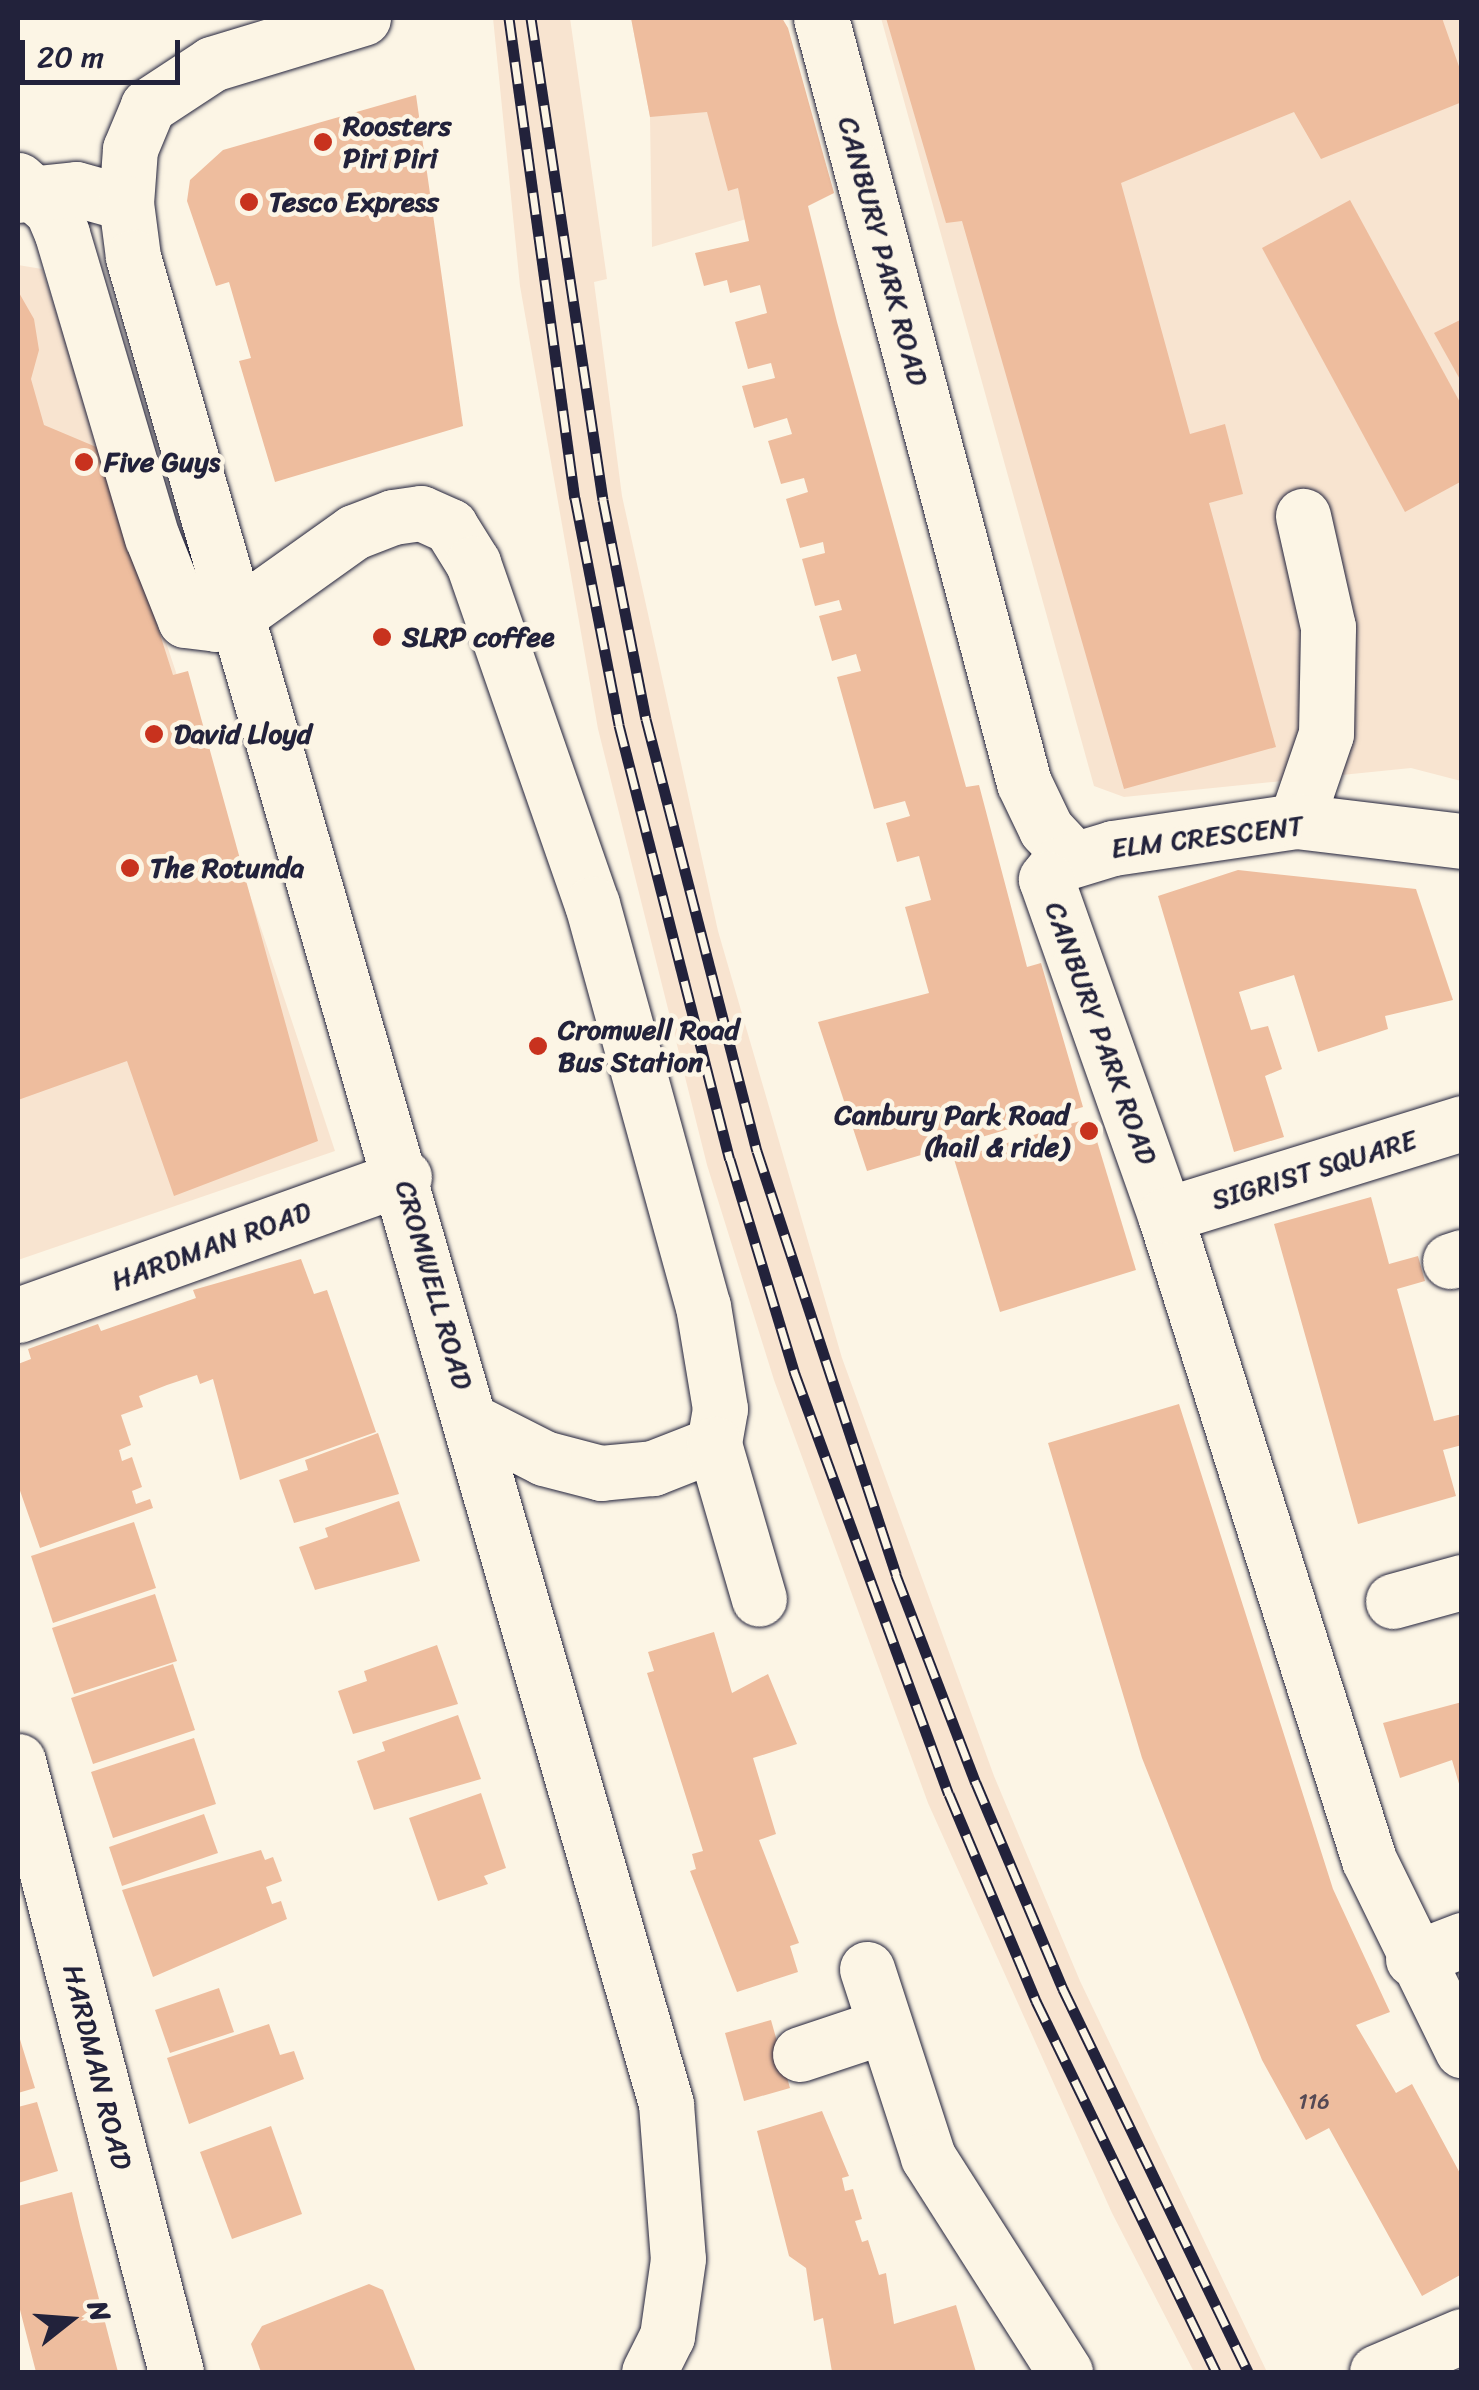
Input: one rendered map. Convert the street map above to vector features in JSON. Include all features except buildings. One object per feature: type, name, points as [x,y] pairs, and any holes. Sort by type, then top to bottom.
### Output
[{"type":"street","name":"CROMWELL ROAD","points":[[363,18],[212,64],[148,106],[130,149],[126,203],[133,257],[404,1177],[666,2104],[678,2259],[667,2336],[648,2372]]},
{"type":"street","name":"CANBURY PARK ROAD","points":[[820,18],[1024,783],[1046,829],[1073,858],[1046,879],[1166,1215],[1369,1860],[1438,1950],[1462,2050]]},
{"type":"street","points":[[22,188],[76,189],[126,203]]},
{"type":"street","points":[[22,188],[62,234],[152,536],[185,620],[216,624],[239,614],[354,532],[393,516],[421,513],[450,526],[474,562],[592,904],[692,1267],[718,1394],[714,1444],[760,1598]]},
{"type":"street","points":[[1296,822],[1326,734],[1328,627],[1303,516]]},
{"type":"street","name":"ELM CRESCENT","points":[[1073,858],[1296,822],[1462,842]]},
{"type":"street","name":"SIGRIST SQUARE","points":[[1166,1215],[1462,1123]]},
{"type":"street","name":"HARDMAN ROAD","points":[[18,1315],[404,1177]]},
{"type":"street","points":[[473,1422],[544,1458],[601,1473],[652,1468],[714,1444]]},
{"type":"street","points":[[1394,1601],[1462,1582]]},
{"type":"street","name":"HARDMAN ROAD","points":[[18,1761],[175,2369]]},
{"type":"street","points":[[867,1969],[928,2157],[1065,2372]]},
{"type":"street","points":[[800,2054],[884,2026]]},
{"type":"street","points":[[1378,2372],[1462,2336]]},
{"type":"shaded area","points":[[493,18],[570,18],[607,279],[594,282],[622,496],[718,931],[842,1358],[994,1776],[1080,1981],[1267,2372],[1194,2372],[1112,2213],[928,1803],[774,1380],[707,1165],[598,729],[520,286]]},
{"type":"shaded area","points":[[631,18],[782,18],[834,193],[652,247],[650,117]]},
{"type":"shaded area","points":[[881,18],[1461,18],[1461,781],[1411,768],[1124,797],[1094,786]]},
{"type":"shaded area","name":"The Rotunda","points":[[18,265],[42,269],[335,1151],[18,1260]]},
{"type":"railway","points":[[509,18],[575,498],[619,725],[730,1159],[795,1374],[949,1794],[1036,2001],[1216,2372]]},
{"type":"railway","points":[[531,18],[603,500],[646,719],[757,1151],[896,1575],[976,1783],[1063,1989],[1248,2372]]},
{"type":"place","name":"Roosters Piri Piri","points":[[323,142]]},
{"type":"place","name":"Tesco Express","points":[[249,202]]},
{"type":"place","name":"Five Guys","points":[[84,462]]},
{"type":"place","name":"SLRP coffee","points":[[382,637]]},
{"type":"place","name":"David Lloyd","points":[[154,734]]},
{"type":"place","name":"The Rotunda","points":[[130,868]]},
{"type":"place","name":"Cromwell Road Bus Station","points":[[538,1046]]},
{"type":"place","name":"Canbury Park Road (hail & ride)","points":[[1089,1131]]}]
